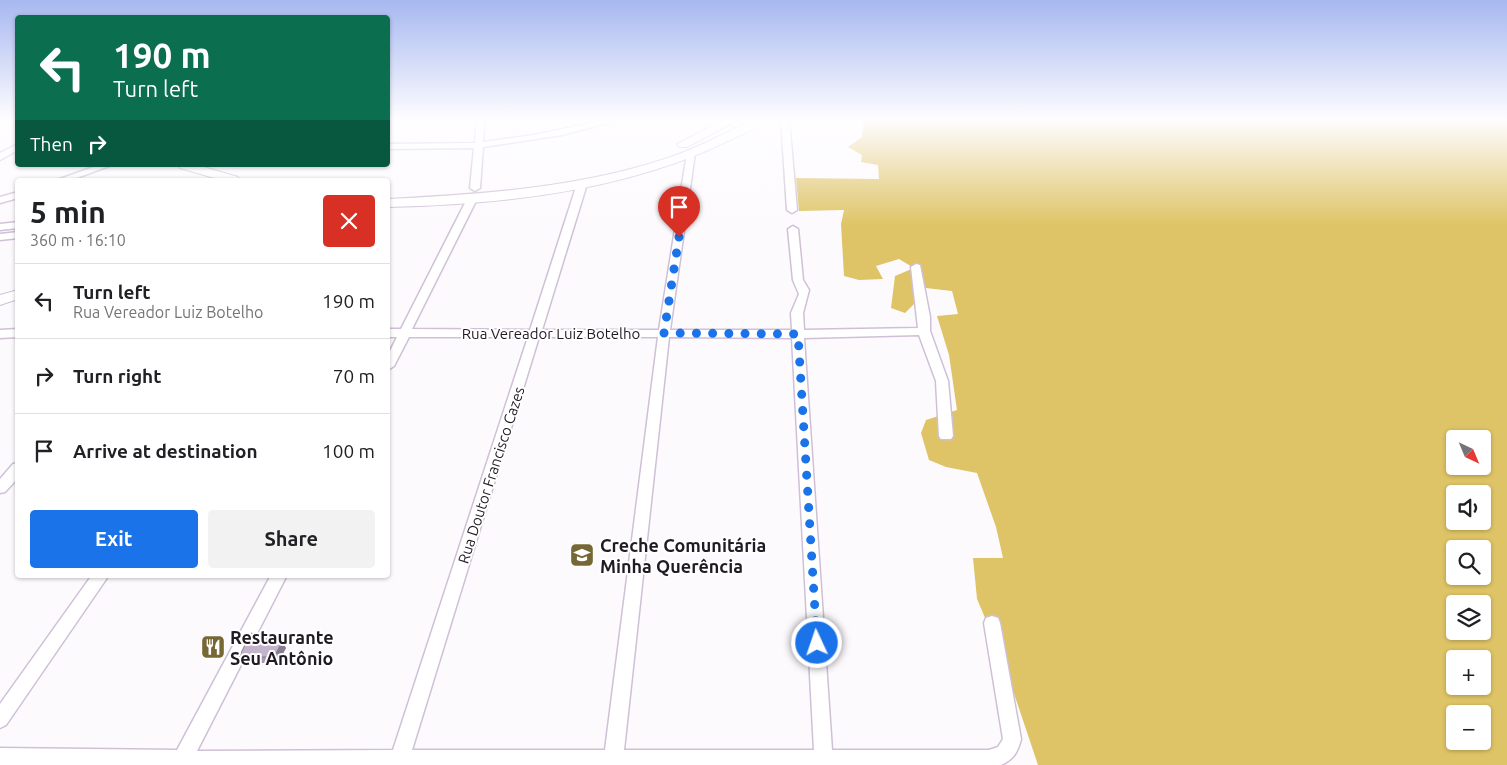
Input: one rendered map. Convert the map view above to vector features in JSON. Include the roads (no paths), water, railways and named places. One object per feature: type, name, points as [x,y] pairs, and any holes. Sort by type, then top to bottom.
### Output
[{"type":"main road","points":[[390,203],[473,194],[611,166],[648,155]]},
{"type":"main road","points":[[390,193],[522,194],[582,184],[657,165],[686,155]]},
{"type":"main road","points":[[190,167],[220,178]]},
{"type":"main road","points":[[0,300],[15,295]]},
{"type":"street","points":[[390,362],[473,194],[477,155]]},
{"type":"street","points":[[613,762],[664,333],[691,155]]},
{"type":"street","points":[[788,155],[792,210]]},
{"type":"street","points":[[68,178],[102,167]]},
{"type":"street","name":"Rua Doutor Francisco Cazes","points":[[399,762],[582,184]]},
{"type":"street","points":[[0,200],[15,196]]},
{"type":"street","points":[[0,227],[15,225]]},
{"type":"street","points":[[793,229],[798,280],[803,286],[805,295],[797,311],[824,762]]},
{"type":"street","points":[[0,237],[15,235]]},
{"type":"street","points":[[916,267],[924,317],[924,331],[942,381],[946,436]]},
{"type":"street","name":"Rua Vereador Luiz Botelho","points":[[390,333],[798,334],[924,331]]},
{"type":"street","points":[[0,488],[15,471]]},
{"type":"street","points":[[0,719],[99,578]]},
{"type":"street","points":[[181,762],[277,578]]},
{"type":"street","points":[[0,757],[181,762],[824,762],[989,759],[1007,753],[1012,739],[992,623]]},
{"type":"place","name":"Creche Comunitária Minha Querência","points":[[582,555]]},
{"type":"place","name":"Restaurante Seu Antônio","points":[[213,647]]}]
